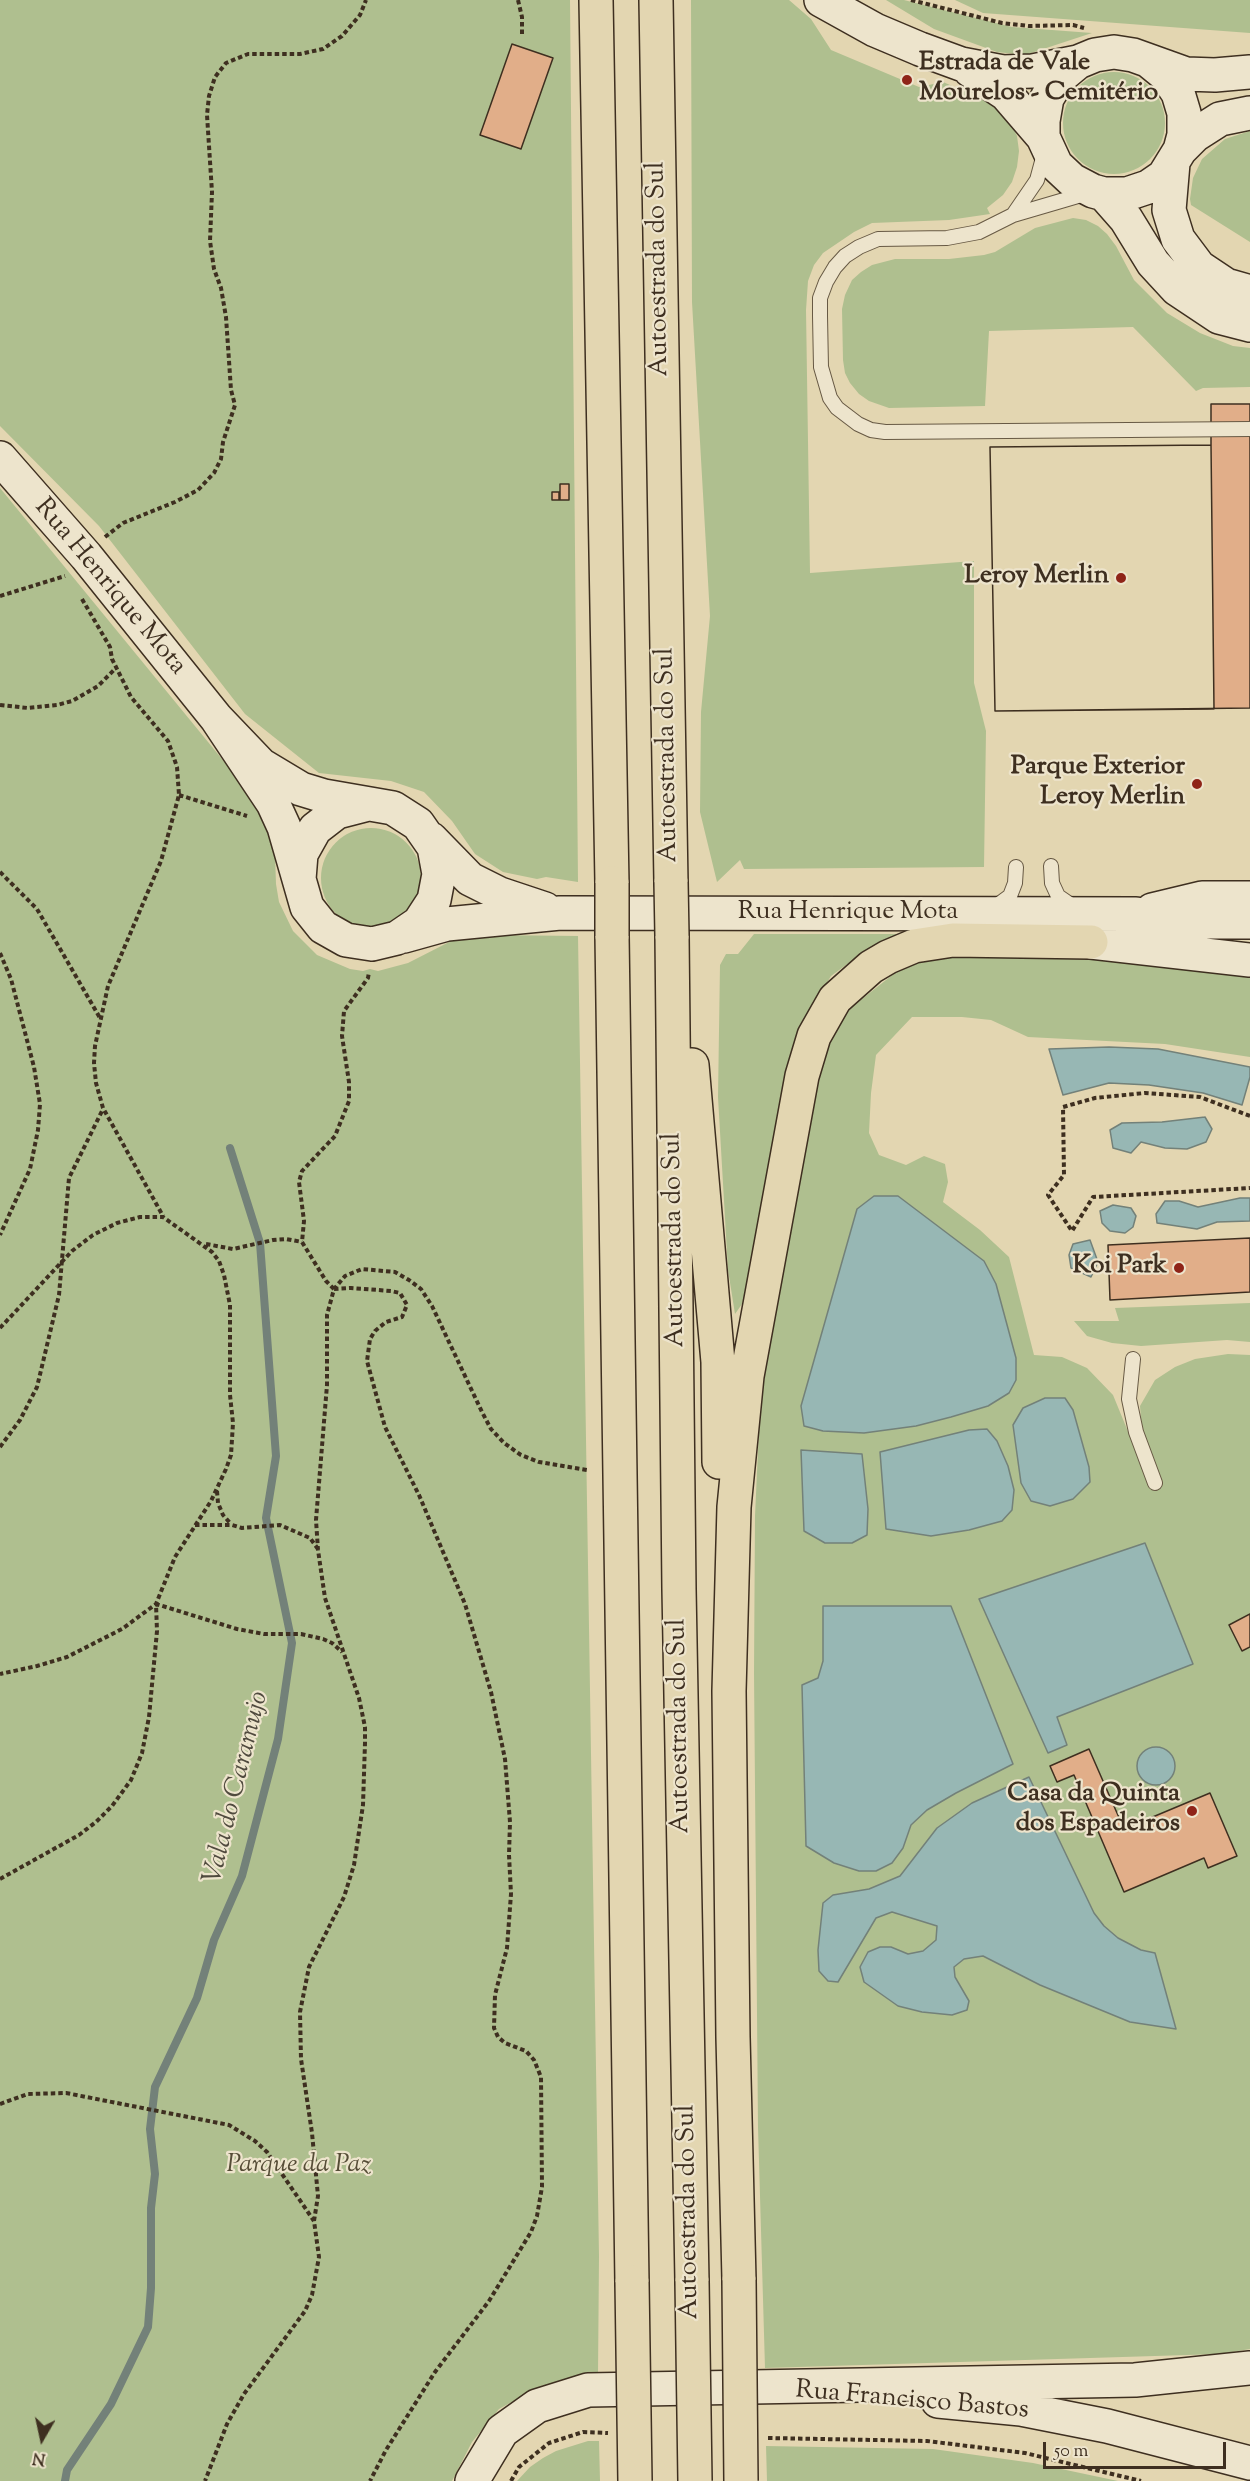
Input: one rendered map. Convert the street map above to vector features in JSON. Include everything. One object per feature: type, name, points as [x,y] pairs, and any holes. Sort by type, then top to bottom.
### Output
[{"type":"highway","points":[[596,0],[612,883],[635,2481]]},
{"type":"highway","name":"Autoestrada do Sul","points":[[656,0],[672,936],[679,1601],[695,2481]]},
{"type":"highway","points":[[741,2481],[729,1691],[734,1507],[747,1376],[802,1076],[814,1036],[823,1017],[835,999],[871,967],[914,946],[954,940],[1090,928]]},
{"type":"highway","points":[[672,978],[692,1064],[715,1314],[718,1362],[720,1524],[729,1691]]},
{"type":"street","points":[[821,0],[875,30],[961,64],[1002,72],[1033,71],[1114,52],[1132,55],[1180,72],[1200,75],[1250,72]]},
{"type":"street","points":[[1044,142],[1043,122],[1047,98],[1060,77],[1078,62]]},
{"type":"street","points":[[1150,62],[1166,75],[1178,93],[1184,114],[1184,135],[1177,156],[1169,210],[1178,239],[1199,267],[1226,285],[1250,292]]},
{"type":"street","points":[[961,64],[1006,94],[1044,142],[1056,165],[1072,180],[1099,193],[1126,219],[1153,263],[1176,289],[1219,317],[1250,325]]},
{"type":"street","points":[[1099,193],[1127,194],[1148,187],[1164,176],[1177,156],[1207,126],[1220,119],[1250,113]]},
{"type":"street","name":"Rua Henrique Mota","points":[[0,458],[87,556],[217,719]]},
{"type":"street","points":[[217,719],[261,765],[288,782],[324,796],[393,808],[406,815],[428,835],[436,854],[439,874],[434,900],[419,923],[397,938],[372,944],[358,943],[334,935],[314,918],[307,907],[284,827],[273,803],[217,719]]},
{"type":"street","points":[[299,882],[302,854],[315,829],[337,812],[364,804],[378,805]]},
{"type":"street","name":"Rua Henrique Mota","points":[[428,835],[470,879],[525,904],[560,913]]},
{"type":"street","name":"Rua Henrique Mota","points":[[397,938],[447,924],[560,913],[979,914],[1090,928],[1202,898],[1250,898]]},
{"type":"street","name":"Rua Henrique Mota","points":[[1136,914],[1186,922],[1250,922]]},
{"type":"street","points":[[1090,928],[1136,939],[1250,940]]},
{"type":"street","points":[[1090,928],[1250,960]]},
{"type":"street","name":"Rua Francisco Bastos","points":[[472,2481],[502,2431],[537,2406],[588,2390],[1135,2380],[1250,2368]]},
{"type":"street","name":"Rua Francisco Bastos","points":[[711,2386],[942,2401],[1021,2409],[1107,2426],[1250,2463]]},
{"type":"lane","points":[[1013,215],[1037,180],[1044,142]]},
{"type":"lane","points":[[1099,193],[1013,215],[993,226],[964,236],[878,239],[845,256],[825,282],[820,298],[821,367],[830,398],[842,412],[871,430],[885,432],[1250,429]]},
{"type":"lane","points":[[1051,866],[1052,883],[1058,896],[1090,928]]},
{"type":"lane","points":[[979,914],[1000,905],[1010,896],[1015,883],[1016,867]]},
{"type":"lane","points":[[1133,1359],[1129,1399],[1136,1432],[1155,1483]]},
{"type":"path","points":[[106,536],[123,523],[198,490],[214,472],[220,459],[235,405],[231,390],[226,317],[221,288],[214,269],[210,241],[212,192],[207,115],[215,77],[226,63],[248,54],[300,54],[323,49],[342,36],[360,15],[366,0]]},
{"type":"path","points":[[518,0],[522,17],[522,36]]},
{"type":"path","points":[[911,0],[1002,23],[1029,26],[1073,26],[1092,30]]},
{"type":"path","points":[[0,596],[75,573]]},
{"type":"path","points":[[0,1879],[79,1835],[112,1806],[131,1780],[142,1753],[149,1717],[158,1631],[156,1604],[175,1557],[217,1489],[226,1469],[232,1439],[231,1320],[227,1289],[219,1261],[202,1243],[163,1217],[103,1108],[96,1083],[94,1064],[100,1018],[108,986],[118,957],[143,906],[161,861],[179,795],[177,767],[168,741],[131,697],[116,668],[110,647],[78,591]]},
{"type":"path","points":[[0,705],[28,708],[72,701],[98,686],[116,668]]},
{"type":"path","points":[[179,795],[257,819]]},
{"type":"path","points":[[0,872],[37,909],[100,1018]]},
{"type":"path","points":[[0,953],[11,979],[34,1067],[40,1104],[38,1130],[30,1169],[0,1234]]},
{"type":"path","points":[[370,969],[368,978],[344,1011],[342,1036],[350,1101],[335,1136],[302,1172],[299,1182],[304,1221],[302,1242],[326,1281],[334,1289],[391,1291],[400,1293],[407,1305],[402,1317],[386,1322],[375,1331],[370,1339],[368,1361],[385,1427],[419,1495],[465,1604],[491,1692],[505,1759],[510,1822],[508,1855],[511,1894],[507,1948],[495,1995],[494,2028],[498,2037],[505,2043],[526,2051],[534,2060],[541,2077],[542,2187],[537,2216],[531,2232],[489,2301],[435,2372],[386,2450],[370,2481]]},
{"type":"path","points":[[1250,1116],[1200,1097],[1145,1093],[1095,1098],[1063,1107],[1064,1175],[1048,1195],[1072,1231],[1094,1197],[1250,1188]]},
{"type":"path","points":[[0,1447],[20,1420],[37,1387],[58,1295],[69,1179],[103,1108]]},
{"type":"path","points":[[0,1328],[72,1251],[93,1235],[117,1223],[140,1217],[163,1217]]},
{"type":"path","points":[[202,1243],[233,1249],[273,1240],[286,1239],[302,1242]]},
{"type":"path","points":[[205,2481],[227,2424],[244,2394],[305,2310],[312,2295],[320,2257],[314,2221],[318,2196],[312,2133],[301,2059],[300,2012],[309,1967],[350,1882],[358,1846],[363,1805],[365,1727],[359,1698],[325,1598],[318,1550],[316,1520],[327,1385],[327,1315],[334,1289],[345,1276],[362,1269],[395,1272],[409,1280],[421,1289],[432,1306],[482,1412],[491,1429],[504,1443],[521,1455],[539,1462],[587,1470]]},
{"type":"path","points":[[217,1489],[220,1509],[232,1524]]},
{"type":"path","points":[[195,1525],[232,1524],[242,1528],[280,1525],[310,1538],[318,1550]]},
{"type":"path","points":[[156,1604],[237,1629],[264,1634],[301,1634],[323,1639],[332,1643],[345,1656]]},
{"type":"path","points":[[0,1674],[67,1657],[122,1629],[156,1604]]},
{"type":"path","points":[[0,2104],[28,2094],[46,2092],[90,2097],[229,2125],[255,2141],[267,2152],[314,2221]]},
{"type":"path","points":[[511,2481],[519,2468],[549,2443],[583,2432],[618,2433]]},
{"type":"path","points":[[764,2438],[927,2441],[1024,2453],[1141,2481]]},
{"type":"green space","points":[[0,0],[570,0],[578,882],[546,877],[537,879],[503,872],[475,854],[452,821],[424,792],[391,781],[319,773],[245,714],[99,526],[0,426]]},
{"type":"green space","points":[[691,0],[789,0],[811,19],[831,50],[919,87],[943,82],[985,100],[1011,123],[1017,136],[1019,151],[1012,182],[1003,195],[987,208],[990,214],[949,220],[872,223],[854,232],[823,253],[814,265],[808,281],[806,310],[810,573],[974,561],[974,683],[986,731],[984,867],[744,869],[740,860],[717,882],[700,812],[701,712],[710,616],[692,302]]},
{"type":"green space","points":[[886,0],[904,0],[1012,27],[1092,33],[1025,55],[997,52],[934,29]]},
{"type":"green space","points":[[955,0],[1250,0],[1250,33],[983,13]]},
{"type":"green space","points":[[1114,72],[1133,76],[1150,87],[1161,104],[1165,123],[1161,142],[1150,159],[1133,170],[1114,174],[1095,170],[1078,159],[1067,142],[1063,123],[1067,104],[1078,87],[1095,76]]},
{"type":"green space","points":[[1250,131],[1250,242],[1191,205],[1190,199],[1193,178],[1202,159],[1225,139]]},
{"type":"green space","points":[[1073,218],[1086,220],[1107,234],[1134,280],[1167,313],[1200,333],[1233,346],[1250,348],[1250,387],[1203,388],[1196,391],[1133,327],[989,331],[985,406],[889,408],[869,401],[850,383],[845,373],[843,360],[842,309],[852,280],[861,272],[872,265],[895,259],[949,259],[984,255],[995,252],[1035,228]]},
{"type":"green space","name":"Parque da Paz","points":[[0,488],[258,803],[264,813],[275,855],[279,902],[293,931],[317,955],[350,969],[378,971],[408,963],[455,939],[489,935],[578,936],[599,2256],[598,2374],[541,2386],[499,2409],[472,2442],[452,2481],[0,2481]]},
{"type":"green space","points":[[371,828],[390,831],[407,842],[418,859],[421,878],[418,897],[407,914],[390,925],[371,928],[352,925],[335,914],[324,897],[321,878],[324,859],[335,842],[352,831]]},
{"type":"green space","points":[[754,934],[900,934],[865,951],[831,976],[808,1014],[759,1250],[742,1304],[735,1314],[728,1270],[718,1097],[720,965],[726,954],[738,954]]},
{"type":"green space","points":[[975,954],[1079,958],[1250,977],[1250,1057],[1165,1044],[1028,1037],[991,1020],[962,1017],[912,1017],[876,1055],[869,1133],[879,1155],[906,1165],[924,1156],[945,1164],[948,1182],[943,1202],[980,1230],[1009,1257],[1034,1355],[1062,1357],[1087,1368],[1113,1395],[1129,1434],[1142,1430],[1140,1406],[1155,1380],[1175,1367],[1195,1359],[1228,1354],[1250,1355],[1250,2349],[1220,2354],[765,2368],[758,2127],[754,1673],[755,1516],[761,1384],[807,1114],[824,1049],[848,1010],[905,965]]},
{"type":"green space","points":[[1250,1303],[1250,1342],[1227,1340],[1141,1346],[1112,1343],[1087,1336],[1074,1321],[1119,1321],[1115,1308]]},
{"type":"green space","points":[[588,2441],[599,2441],[600,2481],[517,2481],[530,2467],[543,2458],[556,2451]]},
{"type":"green space","points":[[766,2446],[933,2449],[1033,2463],[1118,2481],[767,2481]]},
{"type":"water","points":[[1109,1047],[1158,1049],[1250,1067],[1250,1077],[1242,1105],[1203,1093],[1149,1085],[1109,1083],[1063,1095],[1049,1049]]},
{"type":"water","points":[[1205,1117],[1212,1129],[1206,1142],[1187,1149],[1165,1148],[1141,1142],[1131,1153],[1113,1148],[1110,1130],[1122,1123],[1162,1122]]},
{"type":"water","points":[[874,1196],[898,1196],[984,1261],[996,1284],[1016,1358],[1016,1380],[1009,1393],[988,1406],[951,1417],[916,1426],[864,1433],[823,1431],[804,1426],[801,1406],[857,1209]]},
{"type":"water","points":[[1250,1198],[1250,1221],[1217,1222],[1197,1229],[1157,1223],[1156,1214],[1165,1201],[1179,1201],[1198,1207]]},
{"type":"water","points":[[1113,1205],[1131,1208],[1136,1216],[1133,1227],[1125,1233],[1110,1231],[1102,1223],[1100,1211]]},
{"type":"water","points":[[1090,1240],[1098,1262],[1091,1277],[1071,1268],[1069,1255],[1073,1244]]},
{"type":"water","points":[[1045,1398],[1065,1398],[1073,1410],[1089,1467],[1090,1482],[1073,1499],[1050,1506],[1031,1501],[1021,1483],[1013,1425],[1023,1408]]},
{"type":"water","points":[[987,1429],[997,1441],[1008,1466],[1014,1490],[1012,1510],[1002,1521],[969,1530],[931,1536],[886,1529],[880,1452],[969,1430]]},
{"type":"water","points":[[801,1450],[862,1454],[868,1509],[867,1535],[852,1543],[825,1543],[804,1531]]},
{"type":"water","points":[[1145,1543],[1193,1664],[1057,1717],[1067,1745],[1048,1753],[979,1599]]},
{"type":"water","points":[[823,1606],[951,1606],[1013,1764],[927,1810],[911,1825],[903,1848],[892,1863],[876,1871],[859,1871],[834,1863],[806,1846],[802,1685],[818,1678],[823,1661]]},
{"type":"water","points":[[1156,1747],[1169,1753],[1175,1766],[1169,1779],[1156,1785],[1143,1779],[1137,1766],[1143,1753]]},
{"type":"water","points":[[1029,1777],[1094,1913],[1118,1938],[1141,1950],[1155,1953],[1176,2029],[1130,2022],[1040,1985],[983,1956],[964,1959],[954,1967],[955,1977],[969,2001],[967,2010],[952,2015],[922,2012],[898,2006],[864,1982],[860,1967],[868,1952],[880,1947],[891,1947],[908,1954],[923,1951],[936,1940],[937,1926],[892,1912],[876,1918],[838,1982],[828,1981],[819,1971],[818,1950],[823,1903],[833,1895],[869,1889],[900,1876],[937,1828],[972,1803]]},
{"type":"building","points":[[512,44],[553,58],[521,149],[480,135]]},
{"type":"building","name":"Leroy Merlin","points":[[1211,404],[1250,404],[1250,708],[995,711],[990,447],[1211,445]]},
{"type":"building","name":"Leroy Merlin","points":[[1211,445],[1214,709],[995,711],[990,447]]},
{"type":"building","points":[[560,484],[569,484],[569,500],[560,500]]},
{"type":"building","points":[[552,492],[559,492],[559,500],[552,500]]},
{"type":"building","name":"Koi Park","points":[[1250,1238],[1250,1292],[1110,1300],[1108,1245]]},
{"type":"building","points":[[1250,1614],[1250,1647],[1242,1651],[1229,1625]]},
{"type":"building","name":"Casa da Quinta dos Espadeiros","points":[[1089,1749],[1124,1829],[1210,1793],[1237,1856],[1208,1868],[1204,1858],[1124,1892],[1074,1775],[1057,1782],[1050,1766]]},
{"type":"waterway","name":"Vala do Caramujo","points":[[65,2481],[67,2470],[111,2404],[148,2327],[151,2288],[151,2208],[155,2174],[150,2129],[155,2087],[197,1998],[214,1940],[242,1876],[278,1739],[292,1643],[266,1518],[276,1456],[260,1243],[230,1148]]},
{"type":"place","name":"Estrada de Vale Mourelos - Cemitério","points":[[907,80]]},
{"type":"place","name":"Leroy Merlin","points":[[1121,578]]},
{"type":"place","name":"Parque Exterior Leroy Merlin","points":[[1197,784]]},
{"type":"place","name":"Koi Park","points":[[1179,1268]]},
{"type":"place","name":"Casa da Quinta dos Espadeiros","points":[[1192,1811]]}]
